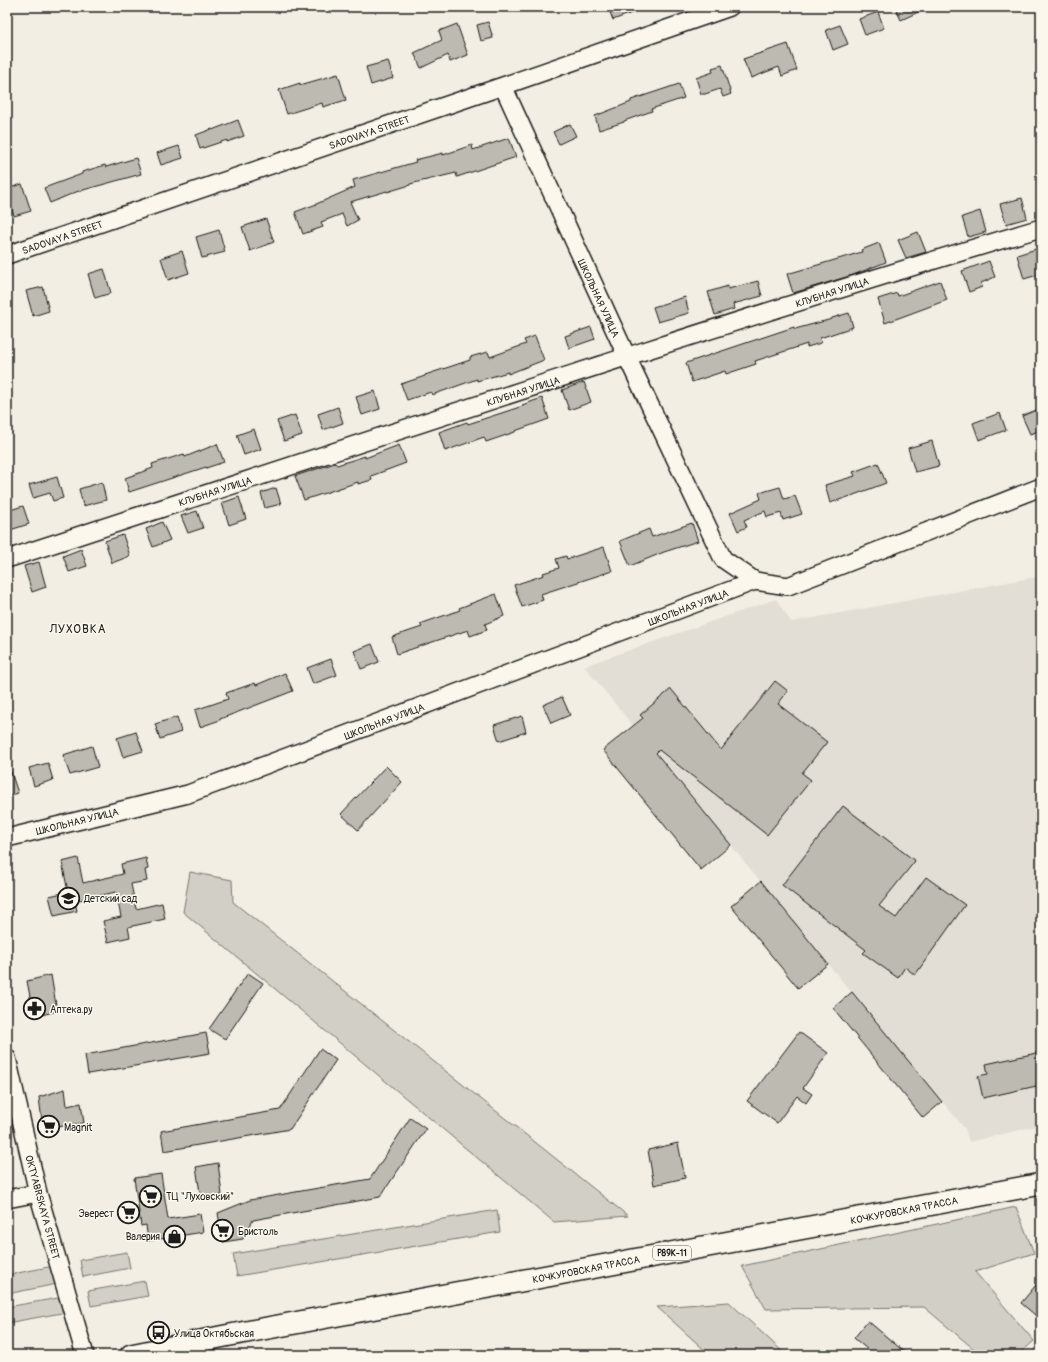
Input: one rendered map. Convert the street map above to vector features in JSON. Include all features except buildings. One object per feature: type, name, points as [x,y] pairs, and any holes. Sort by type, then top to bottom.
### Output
[{"type":"main road","name":"КОЧКУРОВСКАЯ ТРАССА","points":[[131,1355],[225,1336],[1041,1184]]},
{"type":"street","name":"SADOVAYA STREET","points":[[7,256],[730,7]]},
{"type":"street","name":"ШКОЛЬНАЯ УЛИЦА","points":[[503,86],[627,357],[723,559],[755,581],[788,586],[1041,487]]},
{"type":"street","name":"КЛУБНАЯ УЛИЦА","points":[[7,558],[908,267],[1041,228]]},
{"type":"street","name":"ШКОЛЬНАЯ УЛИЦА","points":[[7,838],[188,794],[755,581]]},
{"type":"street","name":"OKTYABRSKAYA STREET","points":[[7,1058],[38,1193],[84,1355]]},
{"type":"street","points":[[7,1199],[38,1193]]},
{"type":"shaded area","points":[[1041,576],[1041,1125],[969,1142],[965,1129],[584,666],[776,599],[791,622]]},
{"type":"shaded area","points":[[190,872],[232,880],[233,902],[628,1216],[554,1222],[183,912]]},
{"type":"shaded area","points":[[1016,1207],[1034,1253],[975,1272],[1034,1341],[1018,1355],[981,1355],[924,1307],[766,1309],[742,1266]]},
{"type":"shaded area","points":[[497,1210],[500,1232],[237,1276],[233,1254]]},
{"type":"shaded area","points":[[127,1252],[130,1268],[83,1277],[80,1260]]},
{"type":"shaded area","points":[[59,1265],[62,1283],[7,1294],[7,1275]]},
{"type":"shaded area","points":[[145,1281],[148,1296],[91,1306],[88,1291]]},
{"type":"shaded area","points":[[64,1297],[67,1312],[7,1323],[7,1307]]},
{"type":"shaded area","points":[[729,1302],[786,1355],[710,1355],[657,1307]]},
{"type":"place","name":"Детский сад","points":[[69,898]]},
{"type":"place","name":"Аптека.ру","points":[[34,1009]]},
{"type":"place","name":"Magnit","points":[[49,1127]]},
{"type":"place","name":"ТЦ \"Луховский\"","points":[[151,1196]]},
{"type":"place","name":"Эверест","points":[[129,1213]]},
{"type":"place","name":"Бристоль","points":[[223,1231]]},
{"type":"place","name":"Валерия","points":[[175,1236]]},
{"type":"place","name":"Улица Октябьская","points":[[158,1333]]},
{"type":"district","name":"ЛУХОВКА","points":[[78,629]]}]
